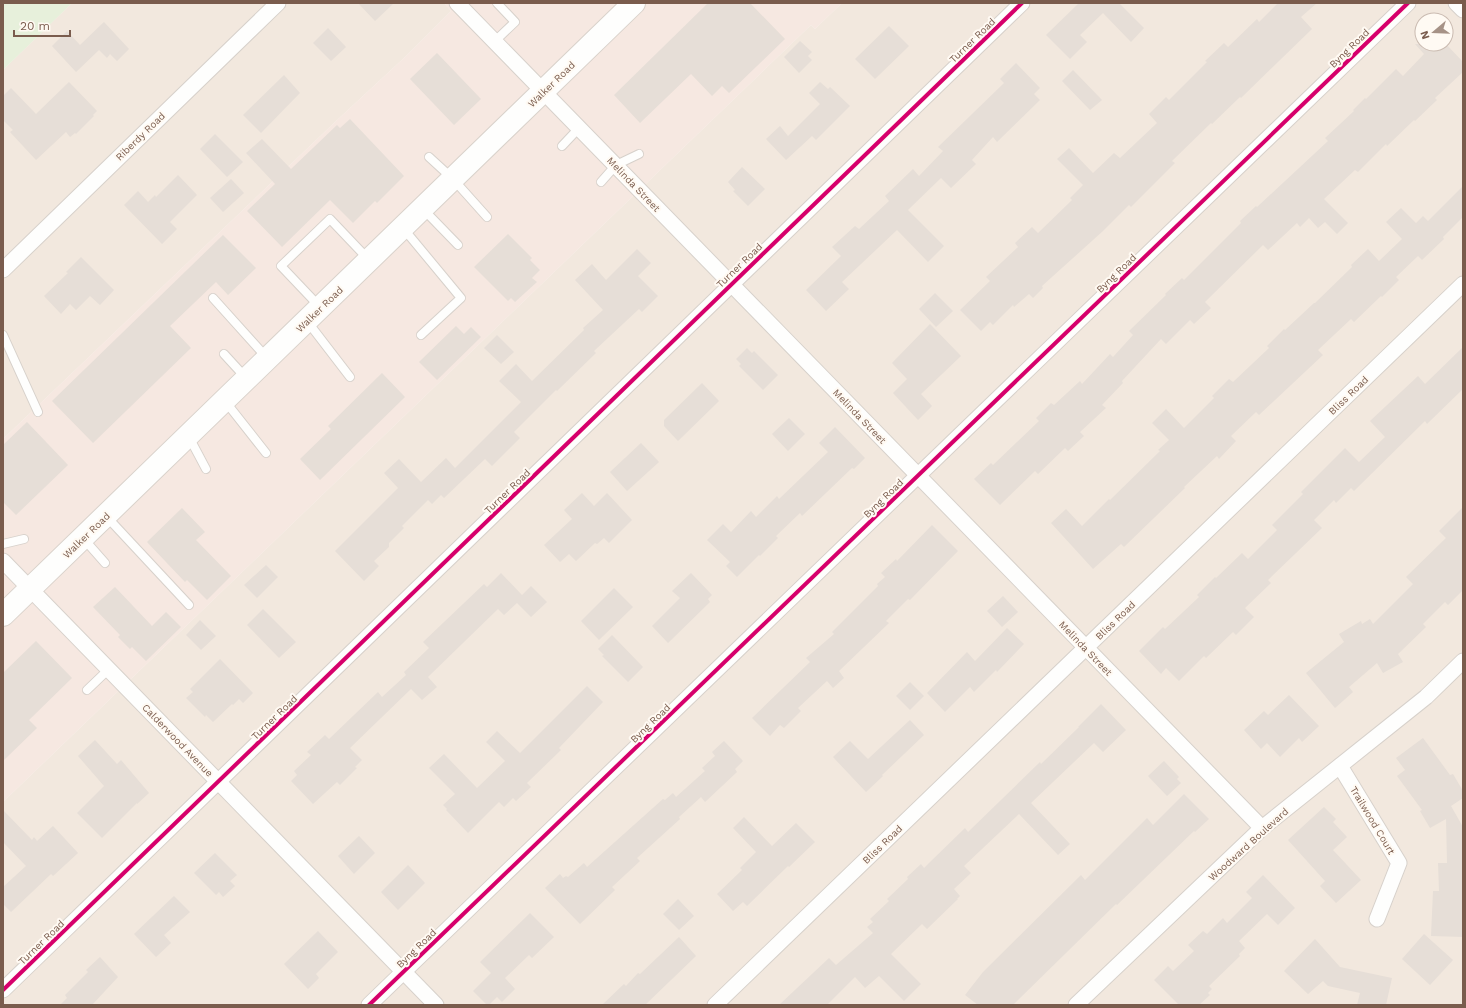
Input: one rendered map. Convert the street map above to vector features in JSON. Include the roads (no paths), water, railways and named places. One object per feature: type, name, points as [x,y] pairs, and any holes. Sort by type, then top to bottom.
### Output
[{"type":"main road","name":"Walker Road","points":[[3,615],[634,3]]},
{"type":"street","name":"Riberdy Road","points":[[3,270],[278,3]]},
{"type":"street","name":"Melinda Street","points":[[457,3],[1262,828]]},
{"type":"street","name":"Turner Road","points":[[3,990],[1022,3]]},
{"type":"street","name":"Byng Road","points":[[369,1005],[1408,3]]},
{"type":"street","points":[[1456,3],[1463,10]]},
{"type":"street","name":"Bliss Road","points":[[715,1005],[1463,284]]},
{"type":"street","name":"Calderwood Avenue","points":[[3,561],[436,1005]]},
{"type":"street","name":"Woodward Boulevard","points":[[1076,1005],[1262,828],[1426,697],[1463,661]]},
{"type":"street","name":"Trailwood Court","points":[[1340,766],[1399,863],[1377,919]]},
{"type":"lane","points":[[495,41],[515,22],[497,3]]},
{"type":"lane","points":[[562,146],[579,128]]},
{"type":"lane","points":[[601,182],[616,165],[639,154]]},
{"type":"lane","points":[[429,157],[453,180],[487,218]]},
{"type":"lane","points":[[423,208],[458,245]]},
{"type":"lane","points":[[350,377],[313,314],[281,266],[330,219],[369,260]]},
{"type":"lane","points":[[403,228],[460,298],[421,335]]},
{"type":"lane","points":[[213,298],[268,359]]},
{"type":"lane","points":[[3,334],[38,412]]},
{"type":"lane","points":[[224,354],[247,379]]},
{"type":"lane","points":[[225,400],[266,453]]},
{"type":"lane","points":[[188,436],[206,469]]},
{"type":"lane","points":[[106,516],[189,604]]},
{"type":"lane","points":[[83,538],[105,563]]},
{"type":"lane","points":[[3,544],[24,539]]},
{"type":"lane","points":[[87,690],[109,669]]}]
